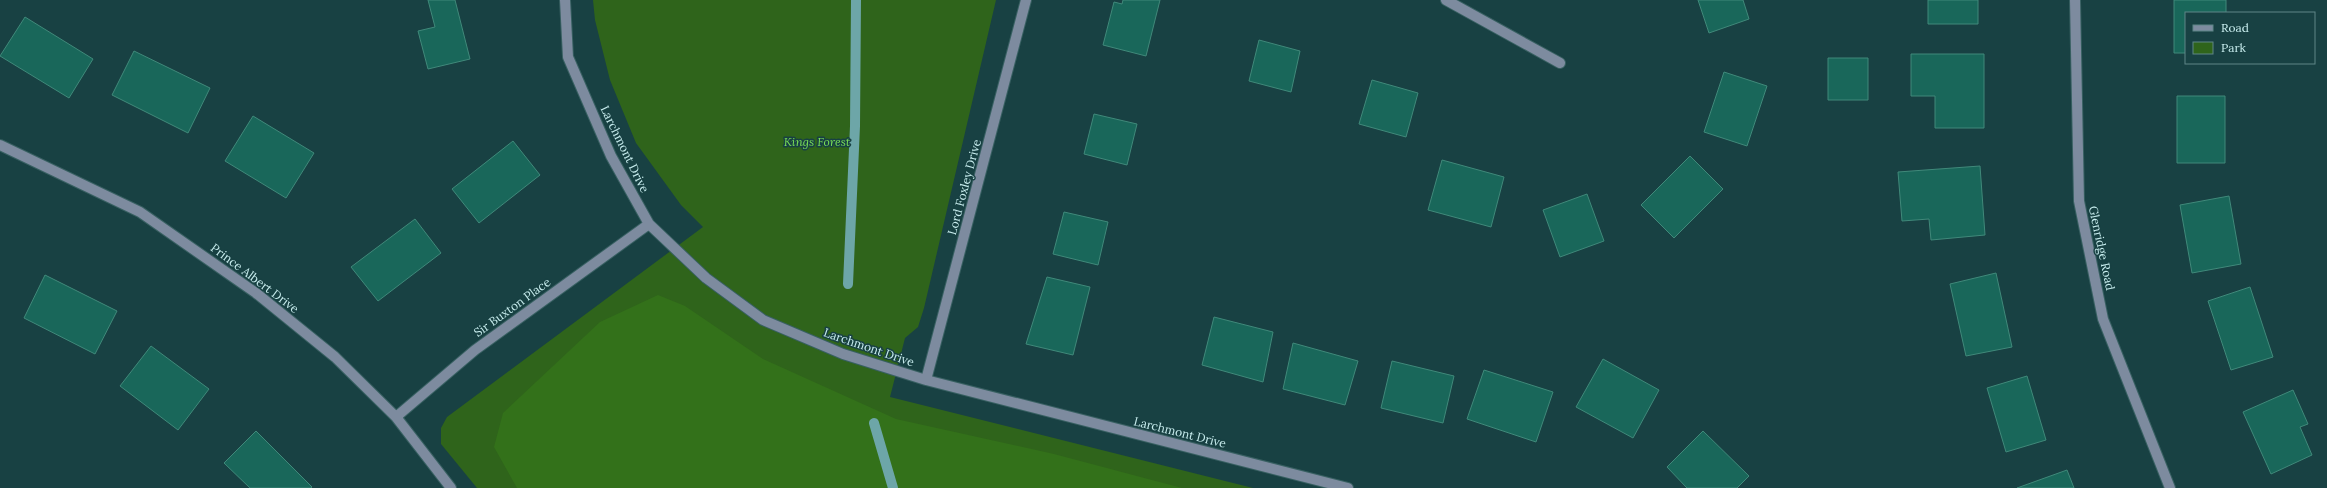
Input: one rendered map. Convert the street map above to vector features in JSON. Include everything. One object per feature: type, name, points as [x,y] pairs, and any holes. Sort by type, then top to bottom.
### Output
[{"type":"street","name":"Larchmont Drive","points":[[565,0],[568,57],[611,156],[649,224],[706,278],[763,320],[843,354],[926,380],[1348,488]]},
{"type":"street","name":"Lord Foxley Drive","points":[[926,380],[1026,0]]},
{"type":"street","points":[[1446,0],[1560,63]]},
{"type":"street","name":"Glenridge Road","points":[[2075,0],[2079,201],[2103,319],[2170,488]]},
{"type":"street","name":"Prince Albert Drive","points":[[0,145],[140,212],[256,293],[335,357],[396,417],[451,488]]},
{"type":"street","name":"Sir Buxton Place","points":[[396,417],[475,350],[649,224]]},
{"type":"green space","name":"Kings Forest","points":[[593,0],[996,0],[924,308],[918,327],[905,338],[890,397],[1253,488],[477,488],[441,444],[441,428],[447,417],[703,227],[681,205],[636,143],[610,80],[595,20]]},
{"type":"green space","points":[[658,295],[685,306],[763,359],[896,419],[1054,454],[1182,488],[517,488],[494,447],[503,413],[600,322]]},
{"type":"building","points":[[428,0],[455,0],[470,59],[428,69],[418,31],[435,27]]},
{"type":"building","points":[[1123,0],[1160,0],[1146,56],[1103,45],[1114,2],[1122,4]]},
{"type":"building","points":[[1698,0],[1743,0],[1749,19],[1709,33]]},
{"type":"building","points":[[1928,0],[1978,0],[1978,24],[1928,24]]},
{"type":"building","points":[[2174,0],[2226,0],[2226,12],[2185,12],[2185,53],[2174,53]]},
{"type":"building","points":[[25,17],[93,59],[69,98],[0,56]]},
{"type":"building","points":[[1259,40],[1300,51],[1291,92],[1249,81]]},
{"type":"building","points":[[134,51],[210,88],[188,133],[112,95]]},
{"type":"building","points":[[1911,54],[1984,54],[1984,128],[1935,128],[1935,96],[1911,96]]},
{"type":"building","points":[[1828,58],[1868,58],[1868,100],[1828,100]]},
{"type":"building","points":[[1724,72],[1767,86],[1747,146],[1704,132]]},
{"type":"building","points":[[1372,80],[1418,93],[1406,137],[1359,124]]},
{"type":"building","points":[[2177,96],[2225,96],[2225,163],[2177,163]]},
{"type":"building","points":[[1094,114],[1137,124],[1127,165],[1084,154]]},
{"type":"building","points":[[253,116],[314,153],[286,198],[225,161]]},
{"type":"building","points":[[513,141],[540,175],[479,223],[452,189]]},
{"type":"building","points":[[1690,156],[1723,189],[1674,238],[1641,205]]},
{"type":"building","points":[[1442,160],[1504,177],[1491,227],[1428,210]]},
{"type":"building","points":[[1980,166],[1985,235],[1931,240],[1929,219],[1902,221],[1898,172]]},
{"type":"building","points":[[1587,194],[1604,241],[1560,257],[1543,210]]},
{"type":"building","points":[[2229,196],[2241,264],[2192,273],[2180,205]]},
{"type":"building","points":[[1064,212],[1108,222],[1098,265],[1053,254]]},
{"type":"building","points":[[415,219],[441,253],[378,301],[351,267]]},
{"type":"building","points":[[1996,273],[2012,347],[1966,356],[1950,284]]},
{"type":"building","points":[[45,275],[117,311],[95,354],[24,318]]},
{"type":"building","points":[[1047,277],[1090,287],[1073,355],[1026,344]]},
{"type":"building","points":[[2250,287],[2273,357],[2231,370],[2208,301]]},
{"type":"building","points":[[1214,317],[1273,332],[1263,382],[1202,365]]},
{"type":"building","points":[[1293,343],[1358,361],[1345,405],[1283,389]]},
{"type":"building","points":[[151,346],[209,389],[178,430],[120,386]]},
{"type":"building","points":[[1603,359],[1659,390],[1633,438],[1576,407]]},
{"type":"building","points":[[1392,361],[1454,376],[1443,423],[1381,408]]},
{"type":"building","points":[[1484,370],[1553,392],[1536,442],[1467,419]]},
{"type":"building","points":[[2027,376],[2046,440],[2006,452],[1987,388]]},
{"type":"building","points":[[2293,390],[2308,424],[2300,427],[2312,455],[2271,474],[2243,412]]},
{"type":"building","points":[[256,431],[312,487],[311,488],[250,488],[224,463]]},
{"type":"building","points":[[1703,431],[1749,476],[1737,488],[1687,488],[1667,467]]},
{"type":"building","points":[[2067,470],[2074,488],[2017,488]]},
{"type":"waterway","points":[[848,284],[855,126],[856,0]]},
{"type":"waterway","points":[[874,423],[893,488]]}]
